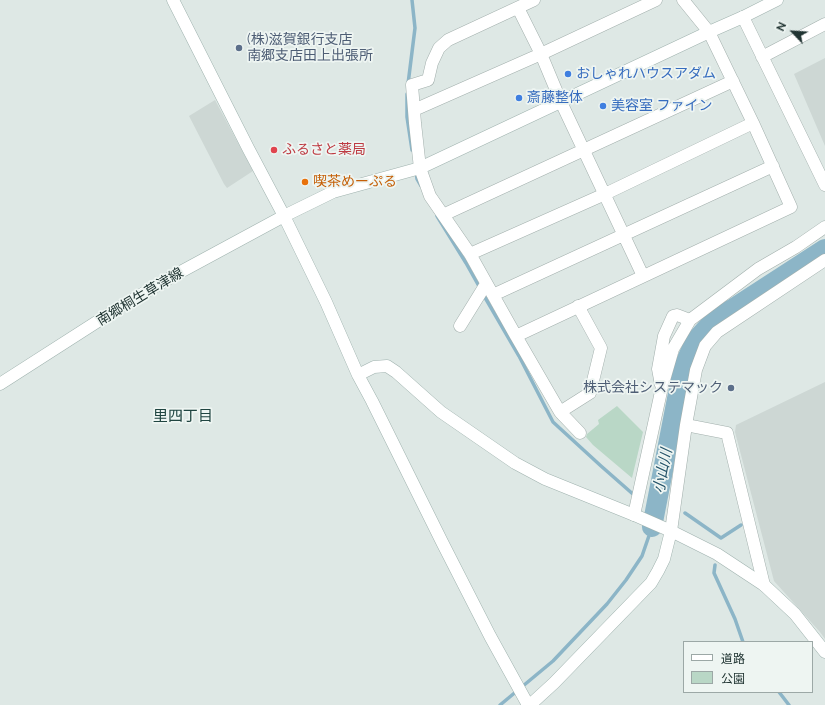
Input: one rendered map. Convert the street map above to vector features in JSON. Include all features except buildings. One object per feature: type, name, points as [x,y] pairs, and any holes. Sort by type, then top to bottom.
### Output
[{"type":"street","points":[[173,0],[284,216],[326,302],[358,375],[442,542],[490,636],[529,705],[554,683],[651,583],[658,572],[664,559],[671,531],[686,425],[696,370],[705,346],[716,332],[825,260]]},
{"type":"street","points":[[534,0],[448,40],[439,48],[432,63],[428,80],[412,85],[420,168],[430,196],[470,254],[560,412],[580,433]]},
{"type":"street","points":[[414,110],[541,54],[656,0]]},
{"type":"street","points":[[516,336],[791,207],[753,123],[709,32],[683,0]]},
{"type":"street","name":"南郷桐生草津線","points":[[0,384],[173,276],[284,216],[333,192],[420,168],[777,0]]},
{"type":"street","points":[[518,8],[541,54],[561,102],[643,276]]},
{"type":"street","points":[[743,17],[825,185]]},
{"type":"street","points":[[762,57],[825,24]]},
{"type":"street","points":[[443,215],[733,82]]},
{"type":"street","points":[[470,254],[605,194],[753,123]]},
{"type":"street","points":[[493,295],[773,166]]},
{"type":"street","points":[[637,516],[662,387],[674,349],[690,320],[758,269],[796,247],[825,227]]},
{"type":"street","points":[[460,326],[486,284]]},
{"type":"street","points":[[560,412],[590,394],[601,348],[578,306]]},
{"type":"street","points":[[662,387],[658,369],[664,336],[673,316],[678,314],[690,320]]},
{"type":"street","points":[[358,375],[374,367],[386,366],[396,372],[441,412],[516,463],[545,479],[637,516],[717,554],[764,585],[795,614],[825,652]]},
{"type":"street","points":[[686,425],[727,433],[764,585]]},
{"type":"shaded area","points":[[825,58],[825,146],[794,74]]},
{"type":"shaded area","points":[[215,100],[253,171],[227,188],[189,116]]},
{"type":"shaded area","points":[[825,382],[825,639],[774,581],[735,432],[736,425]]},
{"type":"green space","points":[[617,406],[643,432],[632,478],[593,445],[586,437],[587,434],[599,424],[598,420]]},
{"type":"waterway","points":[[408,84],[415,28],[412,0]]},
{"type":"waterway","points":[[407,94],[407,117],[412,150]]},
{"type":"waterway","points":[[416,171],[417,179],[421,186]]},
{"type":"waterway","points":[[437,216],[480,288]]},
{"type":"waterway","name":"小山川","points":[[652,527],[683,368],[695,341],[716,318],[825,249]]},
{"type":"waterway","points":[[483,294],[519,356],[553,422],[634,495]]},
{"type":"waterway","points":[[685,513],[721,538],[741,525]]},
{"type":"waterway","name":"小山川","points":[[500,705],[553,661],[607,604],[626,580],[642,556],[652,527]]},
{"type":"waterway","points":[[715,565],[714,573],[735,619],[743,641]]},
{"type":"waterway","points":[[780,693],[789,705]]},
{"type":"place","name":"(株)滋賀銀行支店 南郷支店田上出張所","points":[[239,48]]},
{"type":"place","name":"おしゃれハウスアダム","points":[[568,74]]},
{"type":"place","name":"斎藤整体","points":[[519,98]]},
{"type":"place","name":"美容室 ファイン","points":[[603,106]]},
{"type":"place","name":"ふるさと薬局","points":[[274,150]]},
{"type":"place","name":"喫茶めーぷる","points":[[305,182]]},
{"type":"place","name":"株式会社システマック","points":[[731,388]]},
{"type":"district","name":"里四丁目","points":[[183,416]]}]
